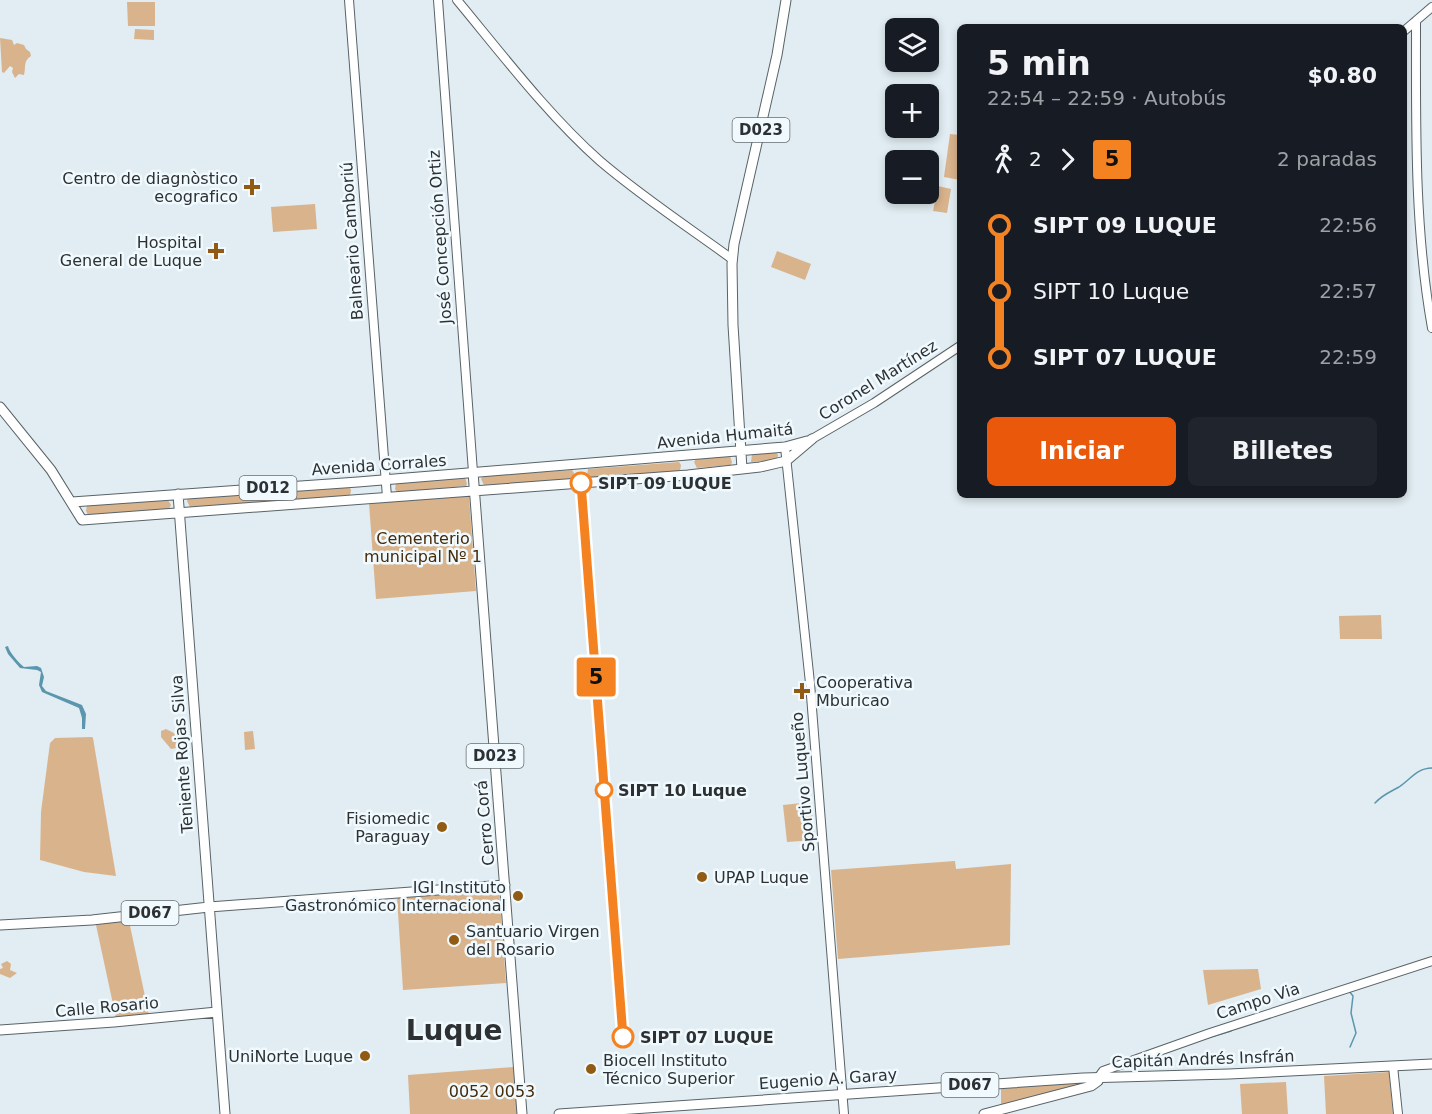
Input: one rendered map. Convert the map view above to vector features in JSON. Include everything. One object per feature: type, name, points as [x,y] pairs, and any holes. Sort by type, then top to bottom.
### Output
[{"type":"main road","name":"D023","points":[[742,469],[733,325],[732,259],[777,55],[786,0]]},
{"type":"main road","name":"D012","points":[[0,407],[51,470],[72,502]]},
{"type":"main road","name":"Avenida Humaitá","points":[[472,472],[785,447],[812,439]]},
{"type":"main road","name":"Avenida Humaitá","points":[[474,490],[742,469],[786,461],[812,439]]},
{"type":"main road","name":"Avenida Corrales","points":[[472,472],[72,502],[82,520],[474,490]]},
{"type":"main road","name":"Cerro Corá","points":[[472,472],[522,1114]]},
{"type":"main road","name":"Teniente Rojas Silva","points":[[178,495],[225,1114]]},
{"type":"main road","name":"D067","points":[[0,926],[92,920],[209,907],[505,885]]},
{"type":"main road","name":"Calle Rosario","points":[[0,1030],[114,1023],[217,1012]]},
{"type":"main road","name":"Capitán Andrés Insfrán","points":[[984,1114],[1091,1086],[1098,1081],[1098,1078],[1432,1064]]},
{"type":"main road","name":"Eugenio A. Garay","points":[[559,1114],[843,1093],[1098,1078]]},
{"type":"street","name":"Balneario Camboriú","points":[[349,0],[387,497]]},
{"type":"street","name":"José Concepción Ortiz","points":[[438,0],[472,472]]},
{"type":"street","points":[[458,0],[517,72],[576,138],[603,163],[732,259]]},
{"type":"street","points":[[463,0],[527,76],[605,160],[606,164]]},
{"type":"street","points":[[1407,28],[1432,7]]},
{"type":"street","points":[[1419,18],[1417,200],[1432,328]]},
{"type":"street","name":"Coronel Martínez","points":[[812,439],[874,403],[957,348]]},
{"type":"street","name":"Sportivo Luqueño","points":[[785,447],[810,683],[844,1114]]},
{"type":"street","name":"Campo Via","points":[[1098,1078],[1103,1071],[1210,1033],[1432,961]]},
{"type":"street","points":[[1393,1066],[1398,1114]]},
{"type":"green space","points":[[127,2],[155,2],[155,26],[128,26]]},
{"type":"green space","points":[[135,29],[154,30],[154,40],[134,39]]},
{"type":"green space","points":[[0,38],[12,40],[14,45],[17,43],[24,45],[30,52],[31,56],[26,62],[24,75],[19,74],[15,78],[13,68],[10,66],[4,73],[2,72]]},
{"type":"green space","points":[[950,134],[957,135],[957,179],[944,177]]},
{"type":"green space","points":[[939,186],[951,189],[947,213],[933,211],[934,204],[939,204]]},
{"type":"green space","points":[[315,204],[317,229],[273,232],[271,207]]},
{"type":"green space","points":[[777,251],[811,264],[805,280],[771,267]]},
{"type":"green space","points":[[776,452],[777,460],[751,462],[752,454]]},
{"type":"green space","points":[[730,456],[731,465],[697,468],[694,462],[696,459]]},
{"type":"green space","points":[[679,462],[680,471],[589,478],[587,475],[588,469]]},
{"type":"green space","points":[[572,470],[573,479],[484,485],[481,479],[483,476]]},
{"type":"green space","points":[[465,477],[466,486],[397,492],[395,489],[396,483]]},
{"type":"green space","points":[[349,486],[350,496],[295,500],[293,498],[294,491]]},
{"type":"green space","points":[[275,492],[278,499],[276,502],[190,507],[187,501],[188,498]]},
{"type":"green space","name":"Cementerio municipal Nº 1","points":[[469,496],[476,591],[376,599],[369,503]]},
{"type":"green space","points":[[168,500],[171,505],[169,509],[88,515],[86,511],[87,505]]},
{"type":"green space","points":[[1381,615],[1382,639],[1340,639],[1339,616]]},
{"type":"green space","points":[[166,729],[174,733],[179,743],[176,748],[171,749],[161,737],[161,731]]},
{"type":"green space","points":[[253,731],[255,749],[245,750],[244,732]]},
{"type":"green space","points":[[92,737],[116,876],[84,872],[40,860],[41,812],[50,743],[55,738]]},
{"type":"green space","points":[[811,802],[815,840],[787,842],[783,805]]},
{"type":"green space","points":[[955,861],[956,869],[1011,864],[1010,945],[838,959],[831,870]]},
{"type":"green space","points":[[499,890],[506,983],[403,990],[397,897]]},
{"type":"green space","points":[[127,920],[149,1015],[116,1018],[96,925],[97,923]]},
{"type":"green space","points":[[7,961],[11,964],[10,970],[17,973],[10,978],[0,974],[0,969],[3,968],[1,964]]},
{"type":"green space","points":[[1258,969],[1261,989],[1208,1005],[1203,970]]},
{"type":"green space","name":"0052 0053","points":[[513,1067],[519,1114],[410,1114],[408,1075]]},
{"type":"green space","points":[[1389,1072],[1393,1114],[1326,1114],[1324,1076]]},
{"type":"green space","points":[[1085,1082],[1086,1084],[1001,1105],[1001,1087]]},
{"type":"green space","points":[[1286,1082],[1288,1114],[1242,1114],[1240,1084]]},
{"type":"water","points":[[8,646],[24,667],[41,668],[44,677],[42,686],[46,691],[82,705],[86,714],[85,729],[82,729],[79,708],[42,692],[39,685],[41,672],[20,668],[8,654],[5,647]]},
{"type":"waterway","points":[[1375,803],[1418,772],[1432,768]]},
{"type":"waterway","points":[[1349,991],[1353,996],[1351,1013],[1356,1033],[1350,1047]]},
{"type":"waterway","points":[[1204,1039],[1231,1031]]},
{"type":"bus line","name":"5","points":[[581,483],[623,1037]]},
{"type":"place","name":"Centro de diagnòstico ecografico","points":[[252,187]]},
{"type":"place","name":"Hospital General de Luque","points":[[216,251]]},
{"type":"place","name":"SIPT 09 LUQUE","points":[[581,483]]},
{"type":"place","name":"Cooperativa Mburicao","points":[[802,691]]},
{"type":"place","name":"SIPT 10 Luque","points":[[604,790]]},
{"type":"place","name":"Fisiomedic Paraguay","points":[[442,827]]},
{"type":"place","name":"UPAP Luque","points":[[702,877]]},
{"type":"place","name":"IGI Instituto Gastronómico Internacional","points":[[518,896]]},
{"type":"place","name":"Santuario Virgen del Rosario","points":[[454,940]]},
{"type":"place","name":"SIPT 07 LUQUE","points":[[623,1037]]},
{"type":"place","name":"UniNorte Luque","points":[[365,1056]]},
{"type":"place","name":"Biocell Instituto Técnico Superior","points":[[591,1069]]},
{"type":"district","name":"Luque","points":[[454,1030]]}]
